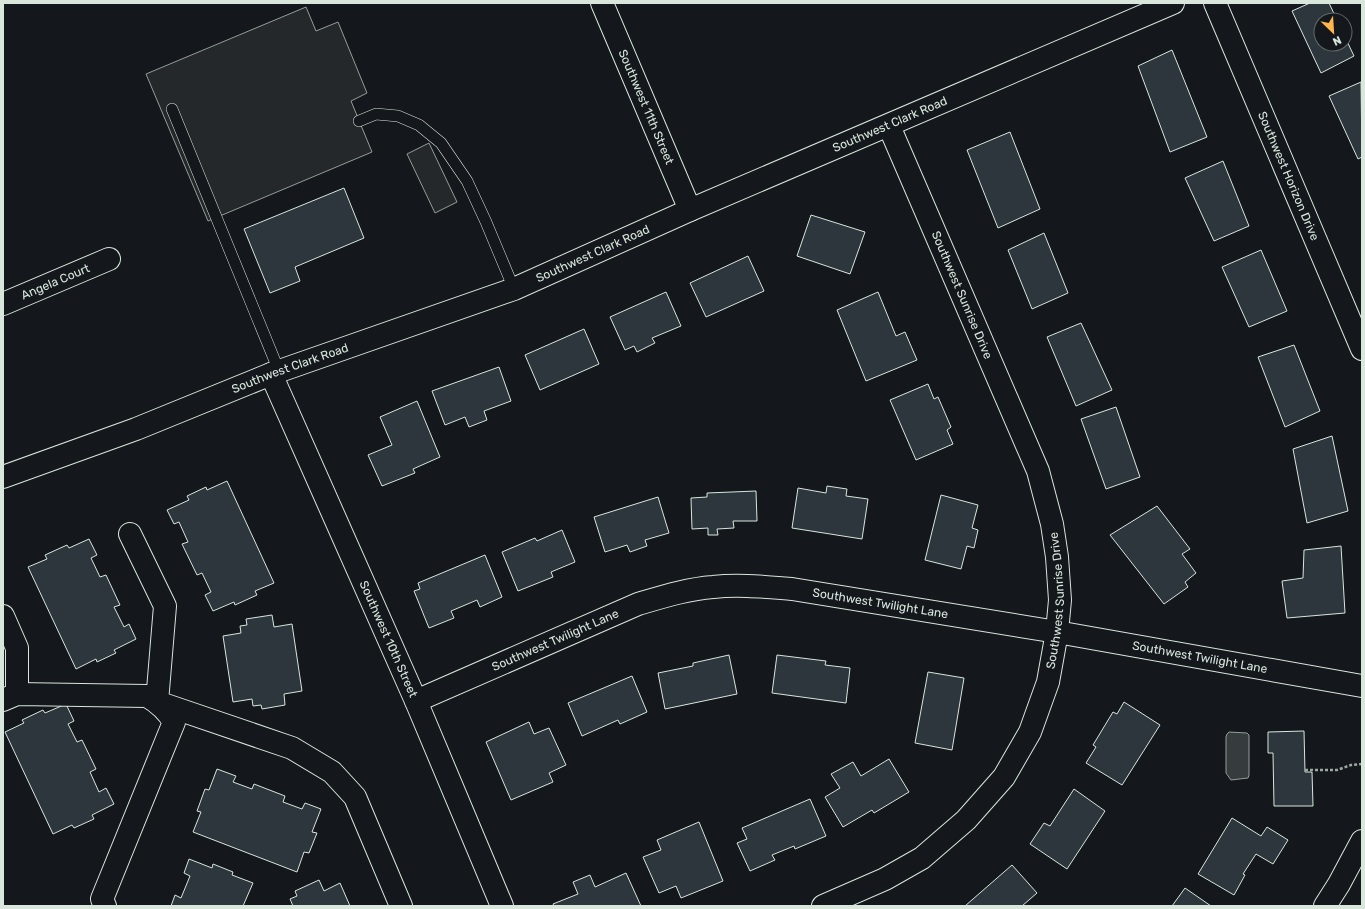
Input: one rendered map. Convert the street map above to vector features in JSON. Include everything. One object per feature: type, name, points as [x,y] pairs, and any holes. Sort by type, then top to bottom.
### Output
[{"type":"street","name":"Southwest 11th Street","points":[[602,3],[690,210]]},
{"type":"street","name":"Southwest Clark Road","points":[[3,477],[136,429],[275,373],[514,289],[690,210],[1173,3]]},
{"type":"street","name":"Southwest Horizon Drive","points":[[1215,3],[1362,349]]},
{"type":"street","name":"Southwest Sunrise Drive","points":[[823,906],[885,879],[922,858],[966,820],[1004,777],[1030,732],[1048,682],[1057,632],[1060,600],[1057,557],[1052,524],[1038,471],[889,126]]},
{"type":"street","name":"Angela Court","points":[[3,304],[108,259]]},
{"type":"street","name":"Southwest 10th Street","points":[[275,373],[416,701],[502,906]]},
{"type":"street","points":[[130,534],[166,606],[157,702]]},
{"type":"street","name":"Southwest Twilight Lane","points":[[416,701],[638,604],[711,587],[749,585],[792,589],[1057,632],[1362,686]]},
{"type":"street","points":[[3,616],[18,648],[10,697],[147,696],[160,704],[174,722],[102,899],[105,906]]},
{"type":"street","points":[[157,702],[292,748],[332,772],[355,798],[401,906]]},
{"type":"street","points":[[1325,906],[1339,884],[1362,841]]},
{"type":"lane","points":[[172,109],[275,373]]},
{"type":"lane","points":[[359,121],[376,114],[398,116],[419,125],[441,143],[467,181],[514,289]]},
{"type":"path","points":[[1305,770],[1337,770],[1351,765],[1362,764]]},
{"type":"shaded area","points":[[306,7],[316,31],[338,22],[367,93],[351,101],[372,152],[208,221],[146,74]]},
{"type":"shaded area","points":[[429,143],[457,202],[435,213],[407,154]]},
{"type":"shaded area","points":[[1229,732],[1247,733],[1249,735],[1248,778],[1231,780],[1226,773],[1226,737]]},
{"type":"building","points":[[1310,3],[1329,3],[1333,12],[1313,12],[1313,52],[1352,52],[1354,56],[1321,73],[1292,11]]},
{"type":"building","points":[[1172,50],[1207,137],[1170,152],[1138,66]]},
{"type":"building","points":[[1361,82],[1362,157],[1358,159],[1329,96]]},
{"type":"building","points":[[1010,132],[1040,209],[998,228],[967,150]]},
{"type":"building","points":[[1223,161],[1249,226],[1214,241],[1185,178]]},
{"type":"building","points":[[344,188],[364,238],[295,267],[300,281],[270,293],[244,229]]},
{"type":"building","points":[[811,215],[865,232],[850,274],[797,256]]},
{"type":"building","points":[[1044,233],[1068,293],[1032,309],[1008,250]]},
{"type":"building","points":[[1261,250],[1287,311],[1249,327],[1222,267]]},
{"type":"building","points":[[748,256],[764,291],[706,317],[690,283]]},
{"type":"building","points":[[666,292],[681,326],[652,338],[655,343],[637,352],[634,346],[625,350],[610,317]]},
{"type":"building","points":[[878,292],[896,336],[905,332],[917,360],[866,381],[837,310]]},
{"type":"building","points":[[1081,323],[1112,390],[1076,406],[1047,337]]},
{"type":"building","points":[[584,329],[599,364],[540,390],[525,355]]},
{"type":"building","points":[[1294,345],[1320,411],[1285,427],[1258,357]]},
{"type":"building","points":[[499,367],[511,401],[484,411],[487,420],[469,427],[465,417],[445,425],[432,391]]},
{"type":"building","points":[[928,384],[934,399],[938,397],[951,427],[947,430],[953,444],[916,460],[890,400]]},
{"type":"building","points":[[417,401],[440,457],[413,469],[415,473],[382,486],[368,455],[392,445],[380,417]]},
{"type":"building","points":[[1116,407],[1140,477],[1106,489],[1081,419]]},
{"type":"building","points":[[1332,436],[1348,511],[1307,523],[1293,449]]},
{"type":"building","points":[[227,481],[274,583],[255,591],[257,595],[235,605],[234,602],[213,611],[205,595],[211,592],[202,573],[197,575],[182,544],[188,542],[179,522],[174,524],[167,510],[189,500],[187,496],[206,487],[207,490]]},
{"type":"building","points":[[827,486],[847,489],[846,496],[868,499],[862,539],[792,528],[798,488],[826,493]]},
{"type":"building","points":[[756,491],[757,521],[733,521],[734,528],[717,529],[718,535],[708,535],[708,528],[692,529],[691,498],[707,497],[707,493]]},
{"type":"building","points":[[941,495],[978,505],[972,528],[978,530],[974,548],[967,546],[961,569],[925,560]]},
{"type":"building","points":[[658,497],[669,533],[645,540],[647,546],[630,552],[627,545],[605,552],[594,517]]},
{"type":"building","points":[[1157,506],[1190,549],[1182,554],[1196,573],[1185,582],[1188,587],[1164,604],[1110,535]]},
{"type":"building","points":[[562,530],[575,562],[551,572],[553,577],[518,591],[502,552],[535,538],[537,541]]},
{"type":"building","points":[[89,539],[97,555],[91,558],[100,577],[106,575],[120,605],[114,607],[124,627],[129,624],[136,639],[114,650],[116,653],[97,662],[96,659],[76,669],[28,567],[47,559],[45,555],[67,545],[69,548]]},
{"type":"building","points":[[1341,546],[1345,613],[1287,618],[1282,581],[1303,578],[1304,550]]},
{"type":"building","points":[[485,555],[502,597],[480,607],[477,600],[451,611],[454,618],[429,628],[414,591],[420,589],[418,583]]},
{"type":"building","points":[[272,615],[274,627],[292,624],[302,691],[284,694],[285,705],[262,709],[261,705],[253,706],[252,699],[233,702],[223,636],[241,633],[240,626],[247,625],[246,619]]},
{"type":"building","points":[[729,655],[737,694],[665,709],[658,673],[693,666],[693,663]]},
{"type":"building","points":[[777,655],[826,661],[825,665],[850,668],[846,703],[772,693]]},
{"type":"building","points":[[928,672],[964,678],[952,750],[915,743]]},
{"type":"building","points":[[632,676],[647,712],[620,724],[618,720],[582,736],[568,703]]},
{"type":"building","points":[[1124,702],[1160,725],[1122,785],[1086,763],[1096,747],[1093,745],[1113,712],[1117,714]]},
{"type":"building","points":[[66,704],[74,721],[68,724],[77,742],[82,740],[96,769],[90,772],[99,792],[106,788],[114,804],[92,815],[94,819],[74,828],[72,825],[53,834],[5,732],[24,723],[22,720],[43,710],[45,713]]},
{"type":"building","points":[[529,722],[534,734],[549,728],[566,765],[549,773],[553,782],[511,800],[486,742]]},
{"type":"building","points":[[1304,731],[1305,772],[1312,772],[1313,806],[1274,806],[1273,753],[1268,753],[1268,732]]},
{"type":"building","points":[[889,759],[909,792],[874,813],[872,810],[843,827],[825,797],[840,788],[831,774],[853,762],[861,776]]},
{"type":"building","points":[[217,769],[236,776],[233,782],[252,789],[254,784],[285,796],[283,802],[302,809],[305,803],[321,809],[312,832],[317,833],[309,853],[304,852],[297,872],[193,832],[201,812],[197,811],[205,789],[209,790]]},
{"type":"building","points":[[1074,789],[1105,811],[1067,869],[1030,844],[1044,823],[1050,826]]},
{"type":"building","points":[[810,799],[826,836],[795,849],[794,846],[772,855],[775,860],[750,871],[737,843],[747,839],[742,828]]},
{"type":"building","points":[[1232,818],[1261,836],[1267,827],[1288,840],[1273,864],[1256,854],[1243,874],[1245,875],[1234,895],[1198,874]]},
{"type":"building","points":[[699,822],[723,881],[681,898],[676,886],[659,893],[643,857],[661,850],[657,840]]},
{"type":"building","points":[[189,859],[212,868],[213,864],[233,872],[232,875],[253,883],[243,906],[171,906],[175,895],[181,898],[190,876],[184,873]]},
{"type":"building","points":[[1012,865],[1037,893],[1022,906],[965,906]]},
{"type":"building","points":[[626,873],[641,906],[554,906],[553,904],[578,894],[573,882],[590,875],[595,887]]},
{"type":"building","points":[[319,880],[324,891],[340,883],[350,906],[293,906],[290,899],[297,896],[295,891]]},
{"type":"building","points":[[1185,888],[1211,906],[1172,906]]}]
